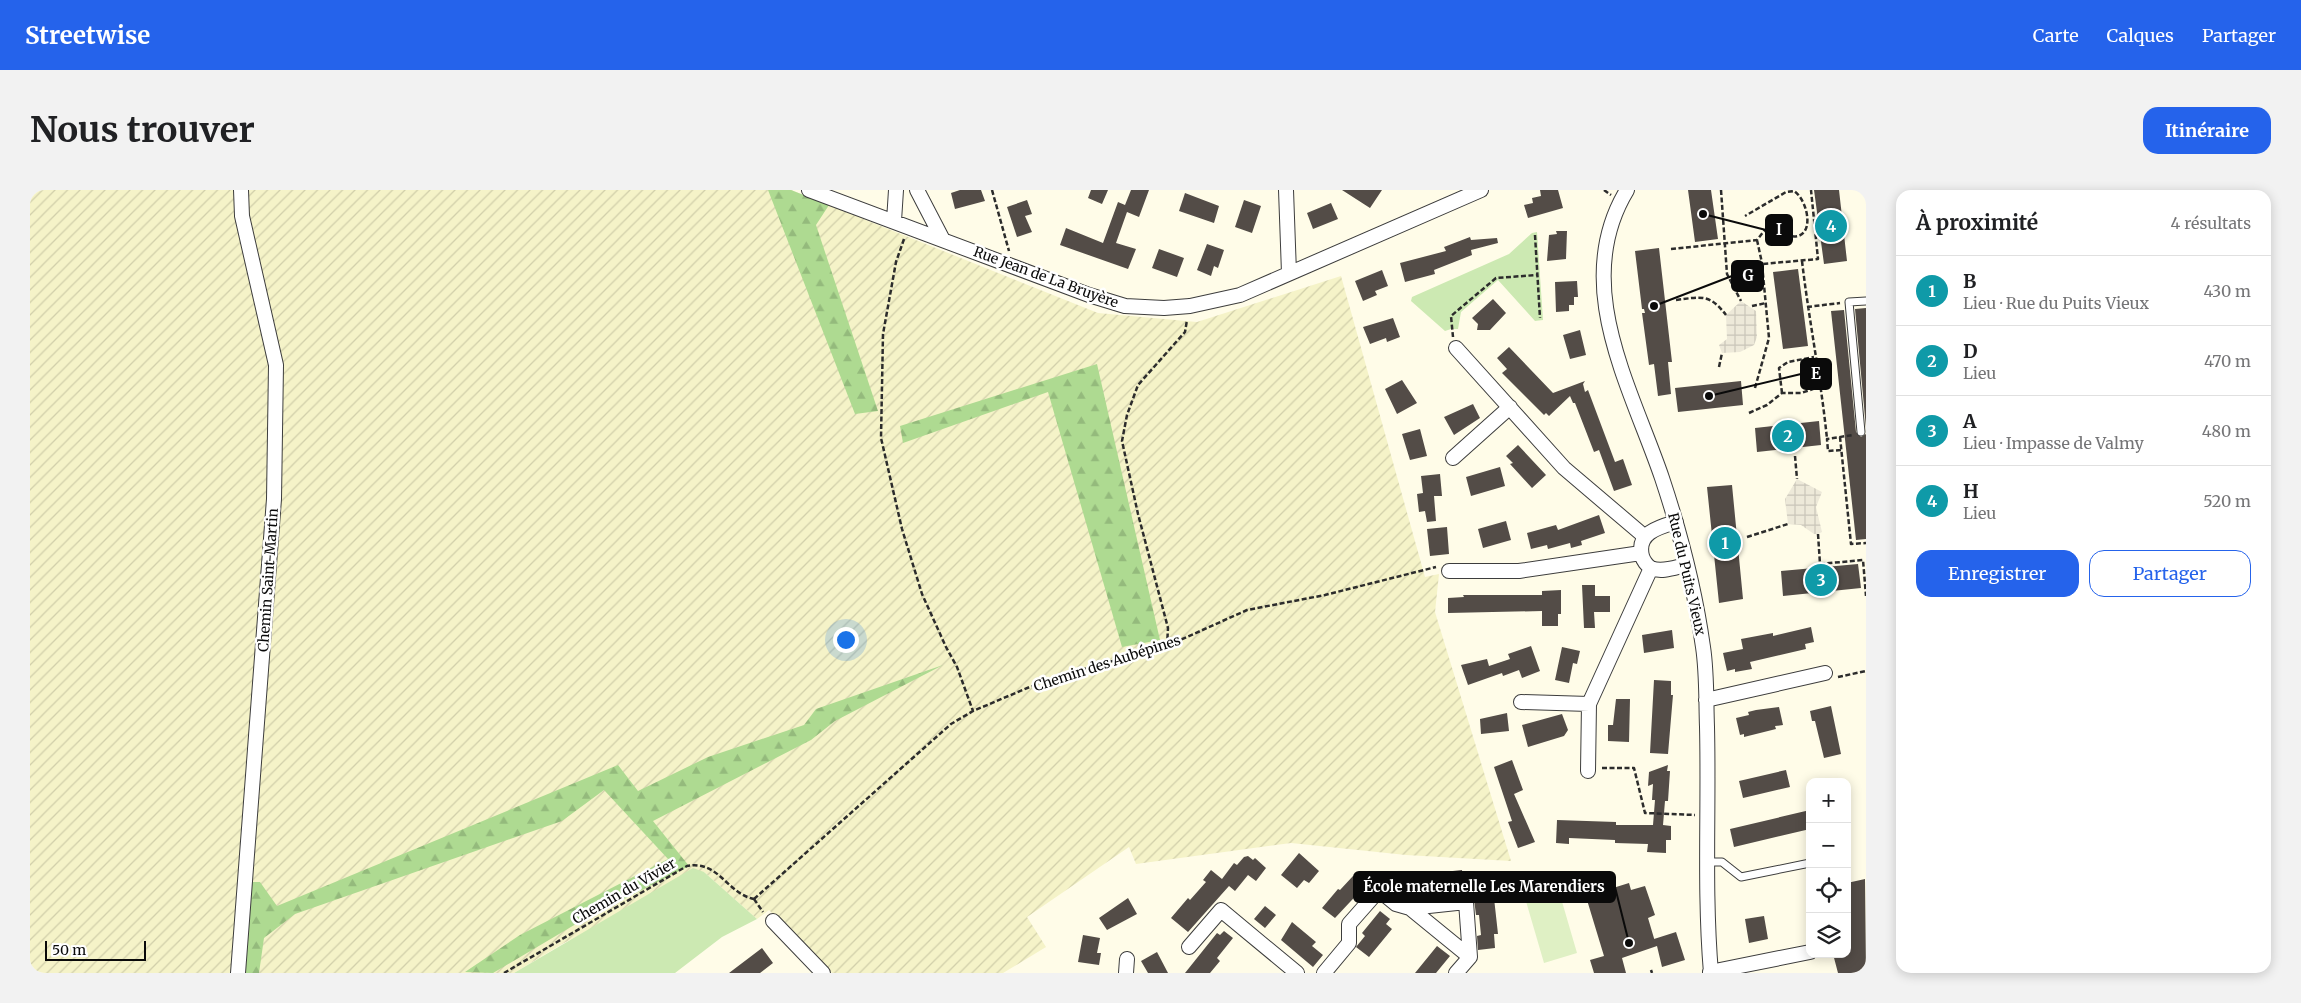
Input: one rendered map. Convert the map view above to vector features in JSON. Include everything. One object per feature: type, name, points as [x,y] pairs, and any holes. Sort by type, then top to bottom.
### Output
[{"type":"street","name":"Chemin Saint-Martin","points":[[238,973],[274,499],[276,365],[242,216],[241,190]]},
{"type":"street","name":"Rue Jean de La Bruyère","points":[[809,190],[1089,295],[1126,306],[1164,308],[1190,306],[1240,295],[1481,190]]},
{"type":"street","points":[[894,221],[896,190]]},
{"type":"street","points":[[917,190],[943,240]]},
{"type":"street","points":[[1286,190],[1289,273]]},
{"type":"street","name":"Rue du Puits Vieux","points":[[1627,190],[1620,202],[1607,240],[1604,276],[1605,310],[1613,345],[1660,472],[1676,522],[1703,648],[1706,700],[1706,862],[1710,972]]},
{"type":"street","points":[[1456,348],[1564,468],[1644,536]]},
{"type":"street","points":[[1453,458],[1510,407]]},
{"type":"street","points":[[1676,522],[1655,528],[1644,536],[1640,548],[1641,553],[1643,560],[1650,568],[1662,570],[1686,565]]},
{"type":"street","points":[[1450,571],[1519,571],[1641,553]]},
{"type":"street","points":[[1588,771],[1589,704],[1650,568]]},
{"type":"street","points":[[1706,700],[1825,673]]},
{"type":"street","points":[[1521,702],[1589,704]]},
{"type":"street","points":[[1324,973],[1349,943],[1349,924],[1379,890],[1396,904],[1410,908],[1466,902],[1470,956],[1456,973]]},
{"type":"street","points":[[1410,908],[1470,956]]},
{"type":"street","points":[[1189,947],[1221,910],[1297,973]]},
{"type":"street","points":[[773,921],[824,973]]},
{"type":"street","points":[[1710,972],[1806,953]]},
{"type":"street","points":[[1126,973],[1127,959]]},
{"type":"lane","points":[[1861,432],[1849,302],[1866,301]]},
{"type":"lane","points":[[1706,862],[1722,862],[1741,877],[1806,864]]},
{"type":"path","points":[[992,190],[1013,265]]},
{"type":"path","points":[[1720,190],[1727,274],[1741,301]]},
{"type":"path","points":[[1762,264],[1818,259],[1811,190]]},
{"type":"path","points":[[1671,249],[1757,240],[1764,231],[1771,229],[1791,237],[1801,234],[1806,230],[1808,220],[1804,201],[1794,192],[1786,192],[1745,216]]},
{"type":"path","points":[[909,227],[896,262],[883,334],[882,438],[902,529],[922,594],[946,648],[957,667],[973,711]]},
{"type":"path","points":[[1535,235],[1540,318]]},
{"type":"path","points":[[1755,388],[1769,338],[1762,264],[1757,240]]},
{"type":"path","points":[[1802,261],[1814,357],[1822,386],[1828,451],[1841,450]]},
{"type":"path","points":[[1456,348],[1451,329],[1451,316],[1496,278],[1537,274]]},
{"type":"path","points":[[1676,300],[1702,297],[1716,302],[1726,315]]},
{"type":"path","points":[[1807,307],[1849,302]]},
{"type":"path","points":[[1752,306],[1766,303]]},
{"type":"path","points":[[1167,646],[1168,628],[1138,514],[1122,442],[1127,415],[1138,385],[1184,332],[1190,306]]},
{"type":"path","points":[[1719,367],[1722,353]]},
{"type":"path","points":[[1782,392],[1779,368],[1788,362],[1814,357]]},
{"type":"path","points":[[1749,412],[1767,406],[1782,392],[1801,393],[1822,386]]},
{"type":"path","points":[[1827,439],[1840,437],[1850,544],[1866,543]]},
{"type":"path","points":[[1795,456],[1797,479]]},
{"type":"path","points":[[1747,537],[1788,524]]},
{"type":"path","points":[[1818,534],[1820,564],[1863,560],[1866,596]]},
{"type":"path","name":"Chemin des Aubépines","points":[[754,899],[951,724],[973,711],[1051,678],[1167,646],[1247,610],[1325,595],[1439,566],[1450,571]]},
{"type":"path","points":[[1825,673],[1826,679],[1866,671]]},
{"type":"path","points":[[1588,771],[1606,768],[1634,768],[1645,813],[1707,816]]},
{"type":"path","name":"Chemin du Vivier","points":[[504,973],[687,866],[698,864],[710,868],[744,897],[754,899]]},
{"type":"shaded area","points":[[30,190],[791,190],[1098,313],[1197,322],[1341,276],[1425,577],[1439,574],[1435,612],[1511,861],[1406,855],[1291,843],[1136,864],[1129,847],[1027,917],[1046,947],[1003,973],[832,973],[769,910],[757,919],[704,872],[564,943],[514,973],[30,973]]},
{"type":"shaded area","points":[[1741,301],[1756,311],[1757,337],[1754,345],[1740,352],[1722,353],[1719,345],[1727,339],[1726,315]]},
{"type":"shaded area","points":[[1797,479],[1822,492],[1816,507],[1822,532],[1818,534],[1814,534],[1801,525],[1788,524],[1785,499]]},
{"type":"green space","points":[[768,190],[791,190],[829,205],[816,225],[878,411],[855,414]]},
{"type":"green space","points":[[1537,232],[1543,320],[1535,321],[1498,280],[1461,312],[1458,329],[1445,331],[1411,301],[1412,297],[1509,254],[1532,233]]},
{"type":"green space","points":[[1097,364],[1160,640],[1122,647],[1048,392],[903,443],[900,426]]},
{"type":"green space","points":[[943,665],[835,721],[811,740],[653,821],[689,866],[581,921],[493,973],[465,972],[520,935],[668,859],[604,790],[562,821],[295,914],[264,938],[259,973],[244,973],[250,882],[260,882],[277,906],[618,765],[638,791],[708,757],[804,725],[816,709]]},
{"type":"green space","points":[[693,868],[704,872],[757,919],[722,937],[675,973],[514,973]]},
{"type":"green space","points":[[1556,881],[1577,953],[1544,963],[1523,891]]},
{"type":"building","points":[[960,190],[981,190],[985,201],[955,209],[951,193]]},
{"type":"building","points":[[1091,190],[1108,190],[1102,204],[1088,198]]},
{"type":"building","points":[[1131,190],[1149,190],[1139,217],[1127,212],[1116,243],[1136,249],[1128,269],[1060,245],[1066,228],[1103,243],[1118,202],[1125,205]]},
{"type":"building","points":[[1342,190],[1382,190],[1370,208]]},
{"type":"building","points":[[1540,190],[1558,190],[1563,208],[1528,218],[1524,205],[1533,203],[1532,198],[1541,196]]},
{"type":"building","points":[[1688,190],[1711,190],[1718,239],[1695,242]]},
{"type":"building","points":[[1814,190],[1839,190],[1847,261],[1824,264]]},
{"type":"building","points":[[1185,193],[1219,206],[1214,223],[1179,211]]},
{"type":"building","points":[[1027,200],[1032,214],[1025,216],[1032,232],[1017,237],[1007,207]]},
{"type":"building","points":[[1244,200],[1261,206],[1252,233],[1235,227]]},
{"type":"building","points":[[1331,203],[1338,219],[1313,229],[1307,213]]},
{"type":"building","points":[[1556,231],[1567,231],[1566,259],[1547,261],[1549,235],[1557,234]]},
{"type":"building","points":[[1470,237],[1471,240],[1497,238],[1498,243],[1471,250],[1472,255],[1434,270],[1435,274],[1405,282],[1400,263],[1446,251],[1444,247]]},
{"type":"building","points":[[1207,244],[1224,250],[1218,268],[1214,266],[1211,276],[1197,270]]},
{"type":"building","points":[[1659,248],[1672,362],[1668,362],[1671,394],[1658,396],[1654,364],[1649,365],[1642,313],[1645,313],[1644,309],[1642,309],[1635,251]]},
{"type":"building","points":[[1159,249],[1184,258],[1177,277],[1152,268]]},
{"type":"building","points":[[1798,269],[1808,346],[1783,349],[1773,272]]},
{"type":"building","points":[[1382,270],[1388,286],[1375,291],[1377,295],[1363,301],[1355,281]]},
{"type":"building","points":[[1577,281],[1578,297],[1574,297],[1574,305],[1569,305],[1569,311],[1556,312],[1555,282]]},
{"type":"building","points":[[1493,299],[1506,313],[1490,330],[1477,330],[1478,324],[1472,318]]},
{"type":"building","points":[[1866,308],[1866,428],[1855,309]]},
{"type":"building","points":[[1844,310],[1856,432],[1861,437],[1866,434],[1866,539],[1856,540],[1831,311]]},
{"type":"building","points":[[1393,318],[1400,337],[1387,342],[1386,338],[1370,344],[1363,327]]},
{"type":"building","points":[[1580,330],[1586,355],[1570,359],[1563,335]]},
{"type":"building","points":[[1509,347],[1553,393],[1585,381],[1583,384],[1585,392],[1588,390],[1615,462],[1623,459],[1632,485],[1614,491],[1599,450],[1594,452],[1575,403],[1573,403],[1570,396],[1549,416],[1546,413],[1544,415],[1502,373],[1507,369],[1497,358]]},
{"type":"building","points":[[1402,380],[1417,403],[1397,414],[1385,389]]},
{"type":"building","points":[[1741,381],[1743,405],[1678,412],[1675,388]]},
{"type":"building","points":[[1473,404],[1480,418],[1454,435],[1444,417]]},
{"type":"building","points":[[1819,421],[1821,445],[1757,452],[1755,428]]},
{"type":"building","points":[[1420,429],[1427,456],[1410,460],[1402,434]]},
{"type":"building","points":[[1518,445],[1546,475],[1532,488],[1510,464],[1513,463],[1506,456]]},
{"type":"building","points":[[1500,467],[1505,486],[1471,496],[1466,477]]},
{"type":"building","points":[[1440,474],[1442,496],[1434,496],[1436,521],[1427,522],[1425,511],[1419,512],[1417,494],[1423,493],[1421,476]]},
{"type":"building","points":[[1732,485],[1743,599],[1719,603],[1707,487]]},
{"type":"building","points":[[1599,515],[1605,533],[1581,541],[1582,545],[1571,548],[1570,543],[1548,549],[1547,545],[1531,549],[1527,533],[1556,525],[1558,530]]},
{"type":"building","points":[[1506,521],[1511,540],[1483,548],[1478,529]]},
{"type":"building","points":[[1447,527],[1449,554],[1430,556],[1427,529]]},
{"type":"building","points":[[1858,564],[1861,588],[1783,596],[1781,571]]},
{"type":"building","points":[[1582,585],[1595,585],[1595,596],[1610,596],[1610,612],[1594,612],[1595,628],[1584,628]]},
{"type":"building","points":[[1561,590],[1561,614],[1558,614],[1558,626],[1542,626],[1542,611],[1448,613],[1448,598],[1464,597],[1463,595],[1542,595],[1542,591]]},
{"type":"building","points":[[1811,627],[1814,642],[1805,644],[1806,649],[1750,662],[1752,669],[1735,672],[1735,669],[1727,671],[1723,653],[1743,649],[1741,639],[1773,633],[1773,636]]},
{"type":"building","points":[[1672,630],[1674,648],[1644,653],[1642,635]]},
{"type":"building","points":[[1531,646],[1540,671],[1522,678],[1519,670],[1503,676],[1502,673],[1468,685],[1461,665],[1487,659],[1489,666],[1510,659],[1508,654]]},
{"type":"building","points":[[1562,647],[1580,651],[1577,664],[1573,663],[1569,683],[1555,680]]},
{"type":"building","points":[[1654,680],[1671,681],[1671,695],[1673,695],[1668,754],[1650,753]]},
{"type":"building","points":[[1616,699],[1630,699],[1629,742],[1608,741],[1608,725],[1613,725]]},
{"type":"building","points":[[1831,706],[1841,754],[1824,758],[1815,721],[1812,721],[1810,711]]},
{"type":"building","points":[[1779,707],[1783,725],[1775,726],[1776,729],[1744,737],[1744,734],[1740,735],[1736,718],[1749,715],[1748,712]]},
{"type":"building","points":[[1507,713],[1509,731],[1481,734],[1480,719]]},
{"type":"building","points":[[1562,714],[1568,730],[1564,736],[1528,747],[1522,725]]},
{"type":"building","points":[[1512,760],[1523,790],[1514,794],[1535,842],[1518,848],[1508,822],[1512,821],[1494,767]]},
{"type":"building","points":[[1668,765],[1667,771],[1670,771],[1668,801],[1665,801],[1663,825],[1671,826],[1671,840],[1666,840],[1666,853],[1647,852],[1648,844],[1615,843],[1615,840],[1569,838],[1569,844],[1556,843],[1557,820],[1616,822],[1616,825],[1653,825],[1655,800],[1652,800],[1653,784],[1648,786],[1649,772]]},
{"type":"building","points":[[1786,770],[1790,787],[1743,798],[1739,781]]},
{"type":"building","points":[[1806,811],[1806,830],[1734,847],[1730,829]]},
{"type":"building","points":[[1299,853],[1319,871],[1309,883],[1304,880],[1297,888],[1281,875]]},
{"type":"building","points":[[1248,856],[1253,860],[1255,858],[1266,868],[1256,881],[1248,875],[1235,891],[1229,886],[1188,932],[1171,918],[1188,898],[1190,900],[1206,882],[1203,880],[1211,870],[1222,879],[1234,863],[1237,865],[1244,857]]},
{"type":"building","points":[[1462,870],[1464,891],[1410,896],[1409,880],[1435,878],[1434,873]]},
{"type":"building","points":[[1353,876],[1365,886],[1335,918],[1322,908],[1338,889],[1340,890]]},
{"type":"building","points":[[1865,879],[1866,973],[1838,973],[1834,958],[1851,958],[1851,882]]},
{"type":"building","points":[[1629,883],[1631,890],[1645,886],[1655,915],[1648,918],[1654,939],[1676,932],[1685,960],[1662,967],[1657,946],[1622,958],[1626,973],[1594,973],[1590,960],[1604,956],[1587,900],[1601,896],[1600,892]]},
{"type":"building","points":[[1493,889],[1498,934],[1494,934],[1495,948],[1478,950],[1477,936],[1481,935],[1479,915],[1476,915],[1473,891]]},
{"type":"building","points":[[1128,898],[1137,914],[1107,930],[1099,918]]},
{"type":"building","points":[[1265,906],[1276,915],[1265,928],[1254,919]]},
{"type":"building","points":[[1380,911],[1390,919],[1386,924],[1392,929],[1369,957],[1356,947],[1365,936],[1362,933]]},
{"type":"building","points":[[1764,916],[1768,939],[1749,943],[1745,919]]},
{"type":"building","points":[[1292,922],[1316,942],[1312,946],[1323,955],[1313,967],[1281,940]]},
{"type":"building","points":[[1224,931],[1233,938],[1217,958],[1220,961],[1210,973],[1185,973],[1217,933],[1220,935]]},
{"type":"building","points":[[1083,935],[1100,938],[1097,953],[1101,953],[1099,965],[1078,962]]},
{"type":"building","points":[[1437,946],[1450,956],[1436,973],[1415,973]]},
{"type":"building","points":[[762,948],[773,963],[760,973],[729,973]]},
{"type":"building","points":[[1157,952],[1168,973],[1148,973],[1141,961]]},
{"type":"place","name":"I","points":[[1703,214]]},
{"type":"place","name":"H","points":[[1831,226]]},
{"type":"place","name":"G","points":[[1654,306]]},
{"type":"place","name":"E","points":[[1709,396]]},
{"type":"place","name":"D","points":[[1788,436]]},
{"type":"place","name":"B","points":[[1725,543]]},
{"type":"place","name":"A","points":[[1821,580]]},
{"type":"place","name":"École maternelle Les Marendiers","points":[[1629,943]]}]
